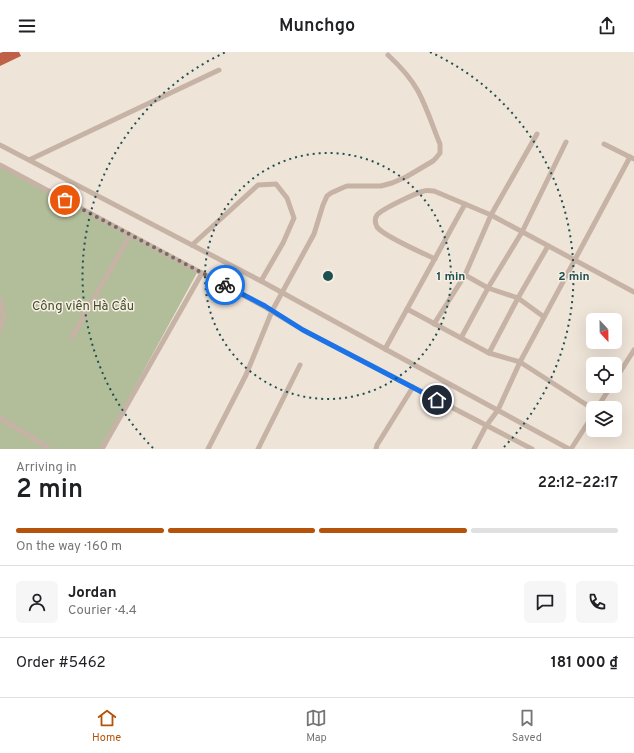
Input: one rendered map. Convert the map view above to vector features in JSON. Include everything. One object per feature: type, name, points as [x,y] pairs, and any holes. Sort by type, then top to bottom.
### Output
[{"type":"lane","points":[[208,449],[246,375],[271,310],[314,234],[328,194],[347,186],[381,186],[392,183],[406,177],[434,160],[440,152],[440,144],[418,92],[409,77],[388,55]]},
{"type":"lane","points":[[29,160],[219,70]]},
{"type":"lane","points":[[434,324],[465,275],[491,215],[537,134]]},
{"type":"lane","points":[[461,338],[488,288],[522,232],[566,142]]},
{"type":"lane","points":[[474,449],[486,426],[498,410],[520,362],[632,158],[604,144]]},
{"type":"lane","points":[[0,145],[263,282],[570,449],[586,425]]},
{"type":"lane","points":[[0,165],[271,310],[303,330],[532,449]]},
{"type":"lane","points":[[192,245],[258,185],[276,184],[287,198],[294,218],[263,282]]},
{"type":"lane","points":[[434,258],[384,233],[377,227],[376,216],[383,210],[424,191],[434,191],[491,215],[634,292]]},
{"type":"lane","points":[[385,349],[465,204]]},
{"type":"lane","points":[[72,336],[130,235]]},
{"type":"lane","points":[[489,353],[548,246]]},
{"type":"lane","points":[[102,449],[202,273]]},
{"type":"lane","points":[[465,275],[488,288],[518,298],[544,317]]},
{"type":"lane","points":[[0,299],[4,315],[0,330]]},
{"type":"lane","points":[[407,309],[489,353],[520,362],[586,404]]},
{"type":"lane","points":[[622,369],[634,350]]},
{"type":"lane","points":[[258,449],[300,365]]},
{"type":"lane","points":[[376,449],[413,387]]},
{"type":"lane","points":[[0,418],[46,446],[48,449]]},
{"type":"green space","name":"Công viên Hà Cầu","points":[[0,165],[198,271],[101,449],[0,449]]},
{"type":"building","points":[[19,52],[21,56],[0,66],[0,53]]},
{"type":"way so far","points":[[65,200],[225,285]]},
{"type":"route","points":[[225,285],[265,306],[303,330],[437,400]]}]
